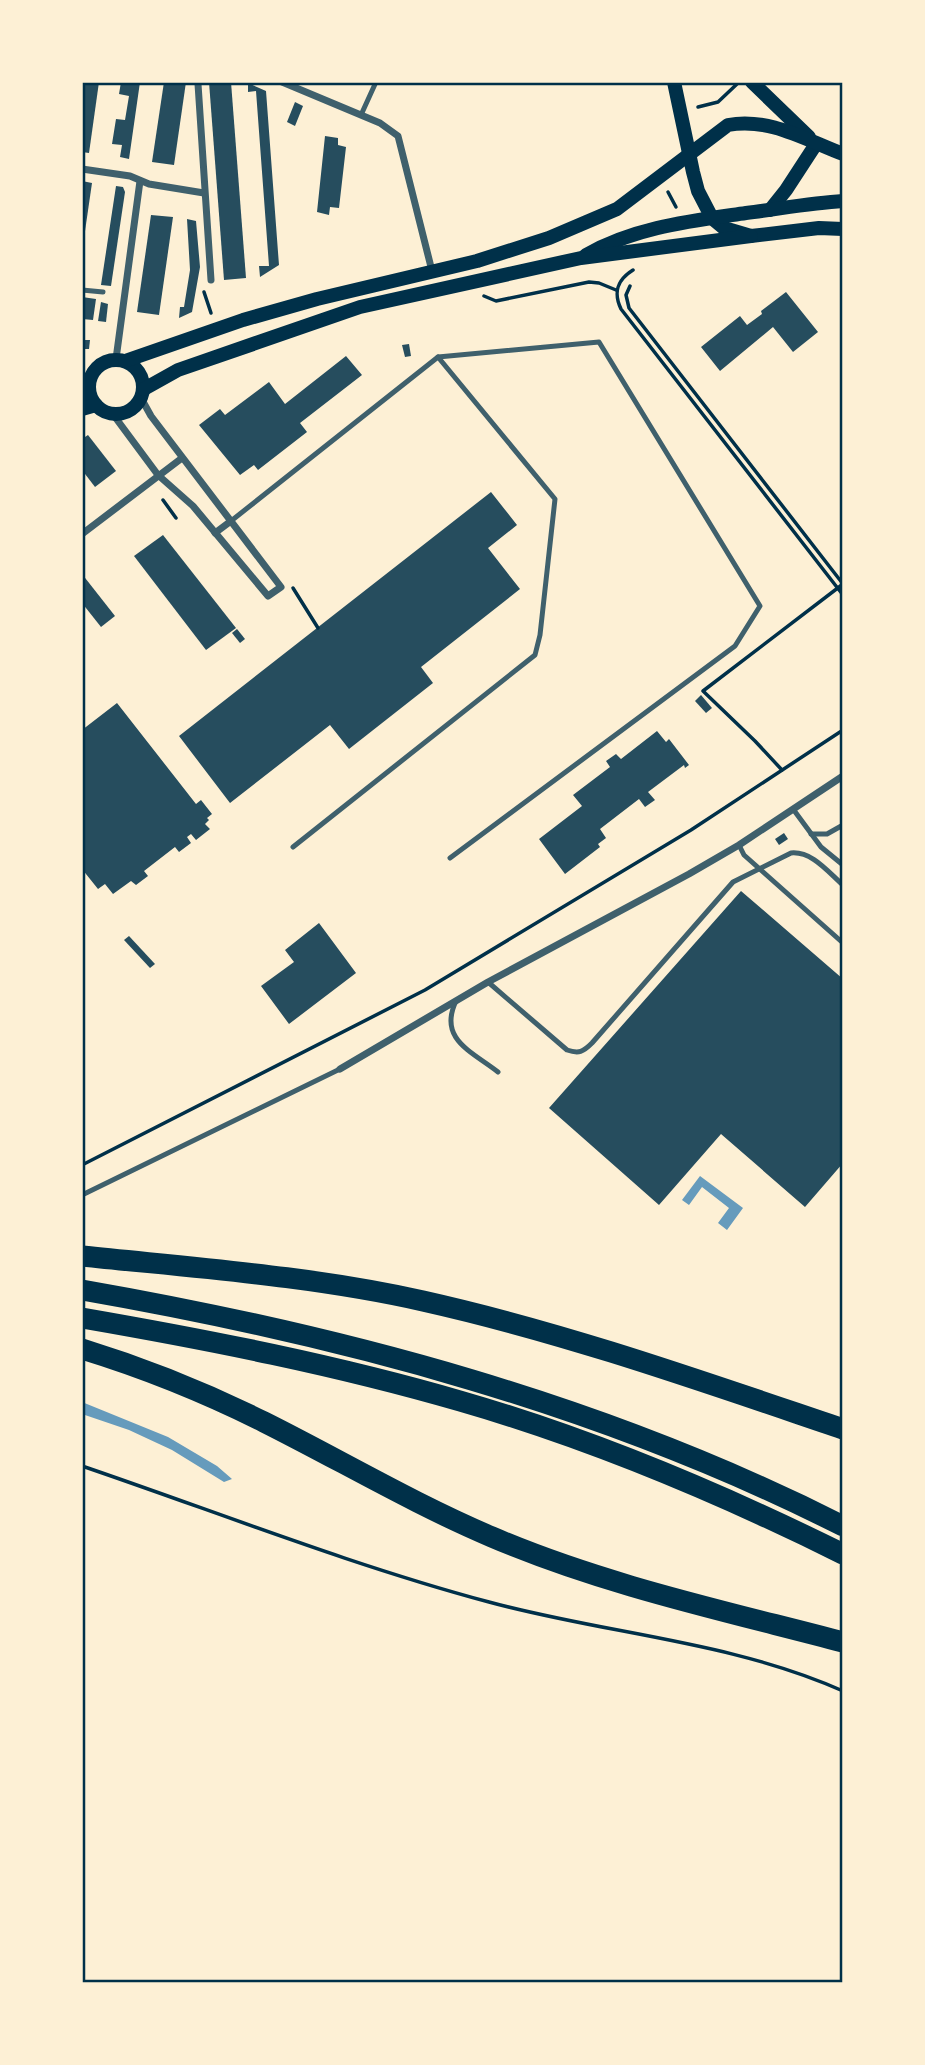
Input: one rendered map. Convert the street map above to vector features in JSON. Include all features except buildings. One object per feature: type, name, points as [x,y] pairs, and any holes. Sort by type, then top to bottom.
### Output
[{"type":"highway","points":[[82,1256],[339,1286],[421,1300],[638,1359],[843,1429]]},
{"type":"highway","points":[[82,1290],[310,1336],[384,1354],[527,1396],[684,1454],[843,1526]]},
{"type":"highway","points":[[82,1318],[235,1346],[461,1401],[559,1433],[645,1466],[769,1518],[843,1554]]},
{"type":"highway","points":[[82,1349],[173,1381],[262,1421],[440,1514],[537,1555],[656,1592],[843,1642]]},
{"type":"main road","points":[[674,82],[698,191],[712,218],[724,228],[751,236]]},
{"type":"main road","points":[[752,82],[816,144],[843,162]]},
{"type":"main road","points":[[843,153],[769,125],[737,123],[723,128],[688,153],[617,209],[549,238],[484,259],[317,299],[243,320],[120,360],[107,360],[94,371],[85,388],[89,407],[112,413],[129,411],[143,393],[178,370],[360,307],[581,258],[819,228],[843,229]]},
{"type":"main road","points":[[769,210],[786,190],[816,144]]},
{"type":"main road","points":[[581,258],[606,243],[627,235],[682,222],[799,204],[843,201]]},
{"type":"main road","points":[[360,307],[386,293],[425,283],[430,280],[432,271]]},
{"type":"main road","points":[[120,360],[137,369],[143,382],[143,393]]},
{"type":"street","points":[[282,82],[380,123],[398,136],[432,271]]},
{"type":"street","points":[[198,84],[211,280]]},
{"type":"street","points":[[82,169],[130,176],[149,184],[204,193]]},
{"type":"street","points":[[120,360],[140,181]]},
{"type":"street","points":[[112,413],[158,475],[192,506],[268,597],[281,587],[151,415],[143,393]]},
{"type":"street","points":[[82,534],[182,458]]},
{"type":"street","points":[[215,533],[231,521]]},
{"type":"street","points":[[340,1069],[488,982],[690,874],[843,776]]},
{"type":"lane","points":[[361,115],[376,82]]},
{"type":"lane","points":[[82,289],[103,292]]},
{"type":"lane","points":[[231,521],[438,357],[599,342],[760,606],[736,646],[450,858]]},
{"type":"lane","points":[[293,847],[534,654],[540,635],[555,499],[438,357]]},
{"type":"lane","points":[[793,809],[821,846],[843,865]]},
{"type":"lane","points":[[811,834],[827,834],[843,825]]},
{"type":"lane","points":[[739,845],[744,855],[843,943]]},
{"type":"lane","points":[[488,982],[567,1049],[577,1053],[592,1044],[733,881],[791,853],[800,852],[810,856],[843,885]]},
{"type":"lane","points":[[456,1001],[449,1015],[451,1031],[459,1042],[498,1072]]},
{"type":"lane","points":[[82,1195],[340,1069]]},
{"type":"path","points":[[698,107],[718,102],[737,84]]},
{"type":"path","points":[[664,186],[680,215]]},
{"type":"path","points":[[480,279],[485,298],[496,302],[589,282],[616,290],[621,309],[843,595]]},
{"type":"path","points":[[630,286],[626,296],[629,308],[843,584],[703,691],[782,770]]},
{"type":"path","points":[[204,292],[211,313]]},
{"type":"path","points":[[82,1165],[425,990],[691,830],[843,730]]},
{"type":"path","points":[[82,1466],[355,1561],[487,1602],[564,1622],[725,1652],[782,1667],[843,1691]]},
{"type":"water","points":[[700,1176],[743,1208],[727,1230],[718,1223],[729,1208],[702,1187],[689,1205],[682,1200]]},
{"type":"water","points":[[82,1402],[168,1437],[217,1466],[232,1479],[224,1482],[172,1450],[129,1430],[82,1414]]}]
